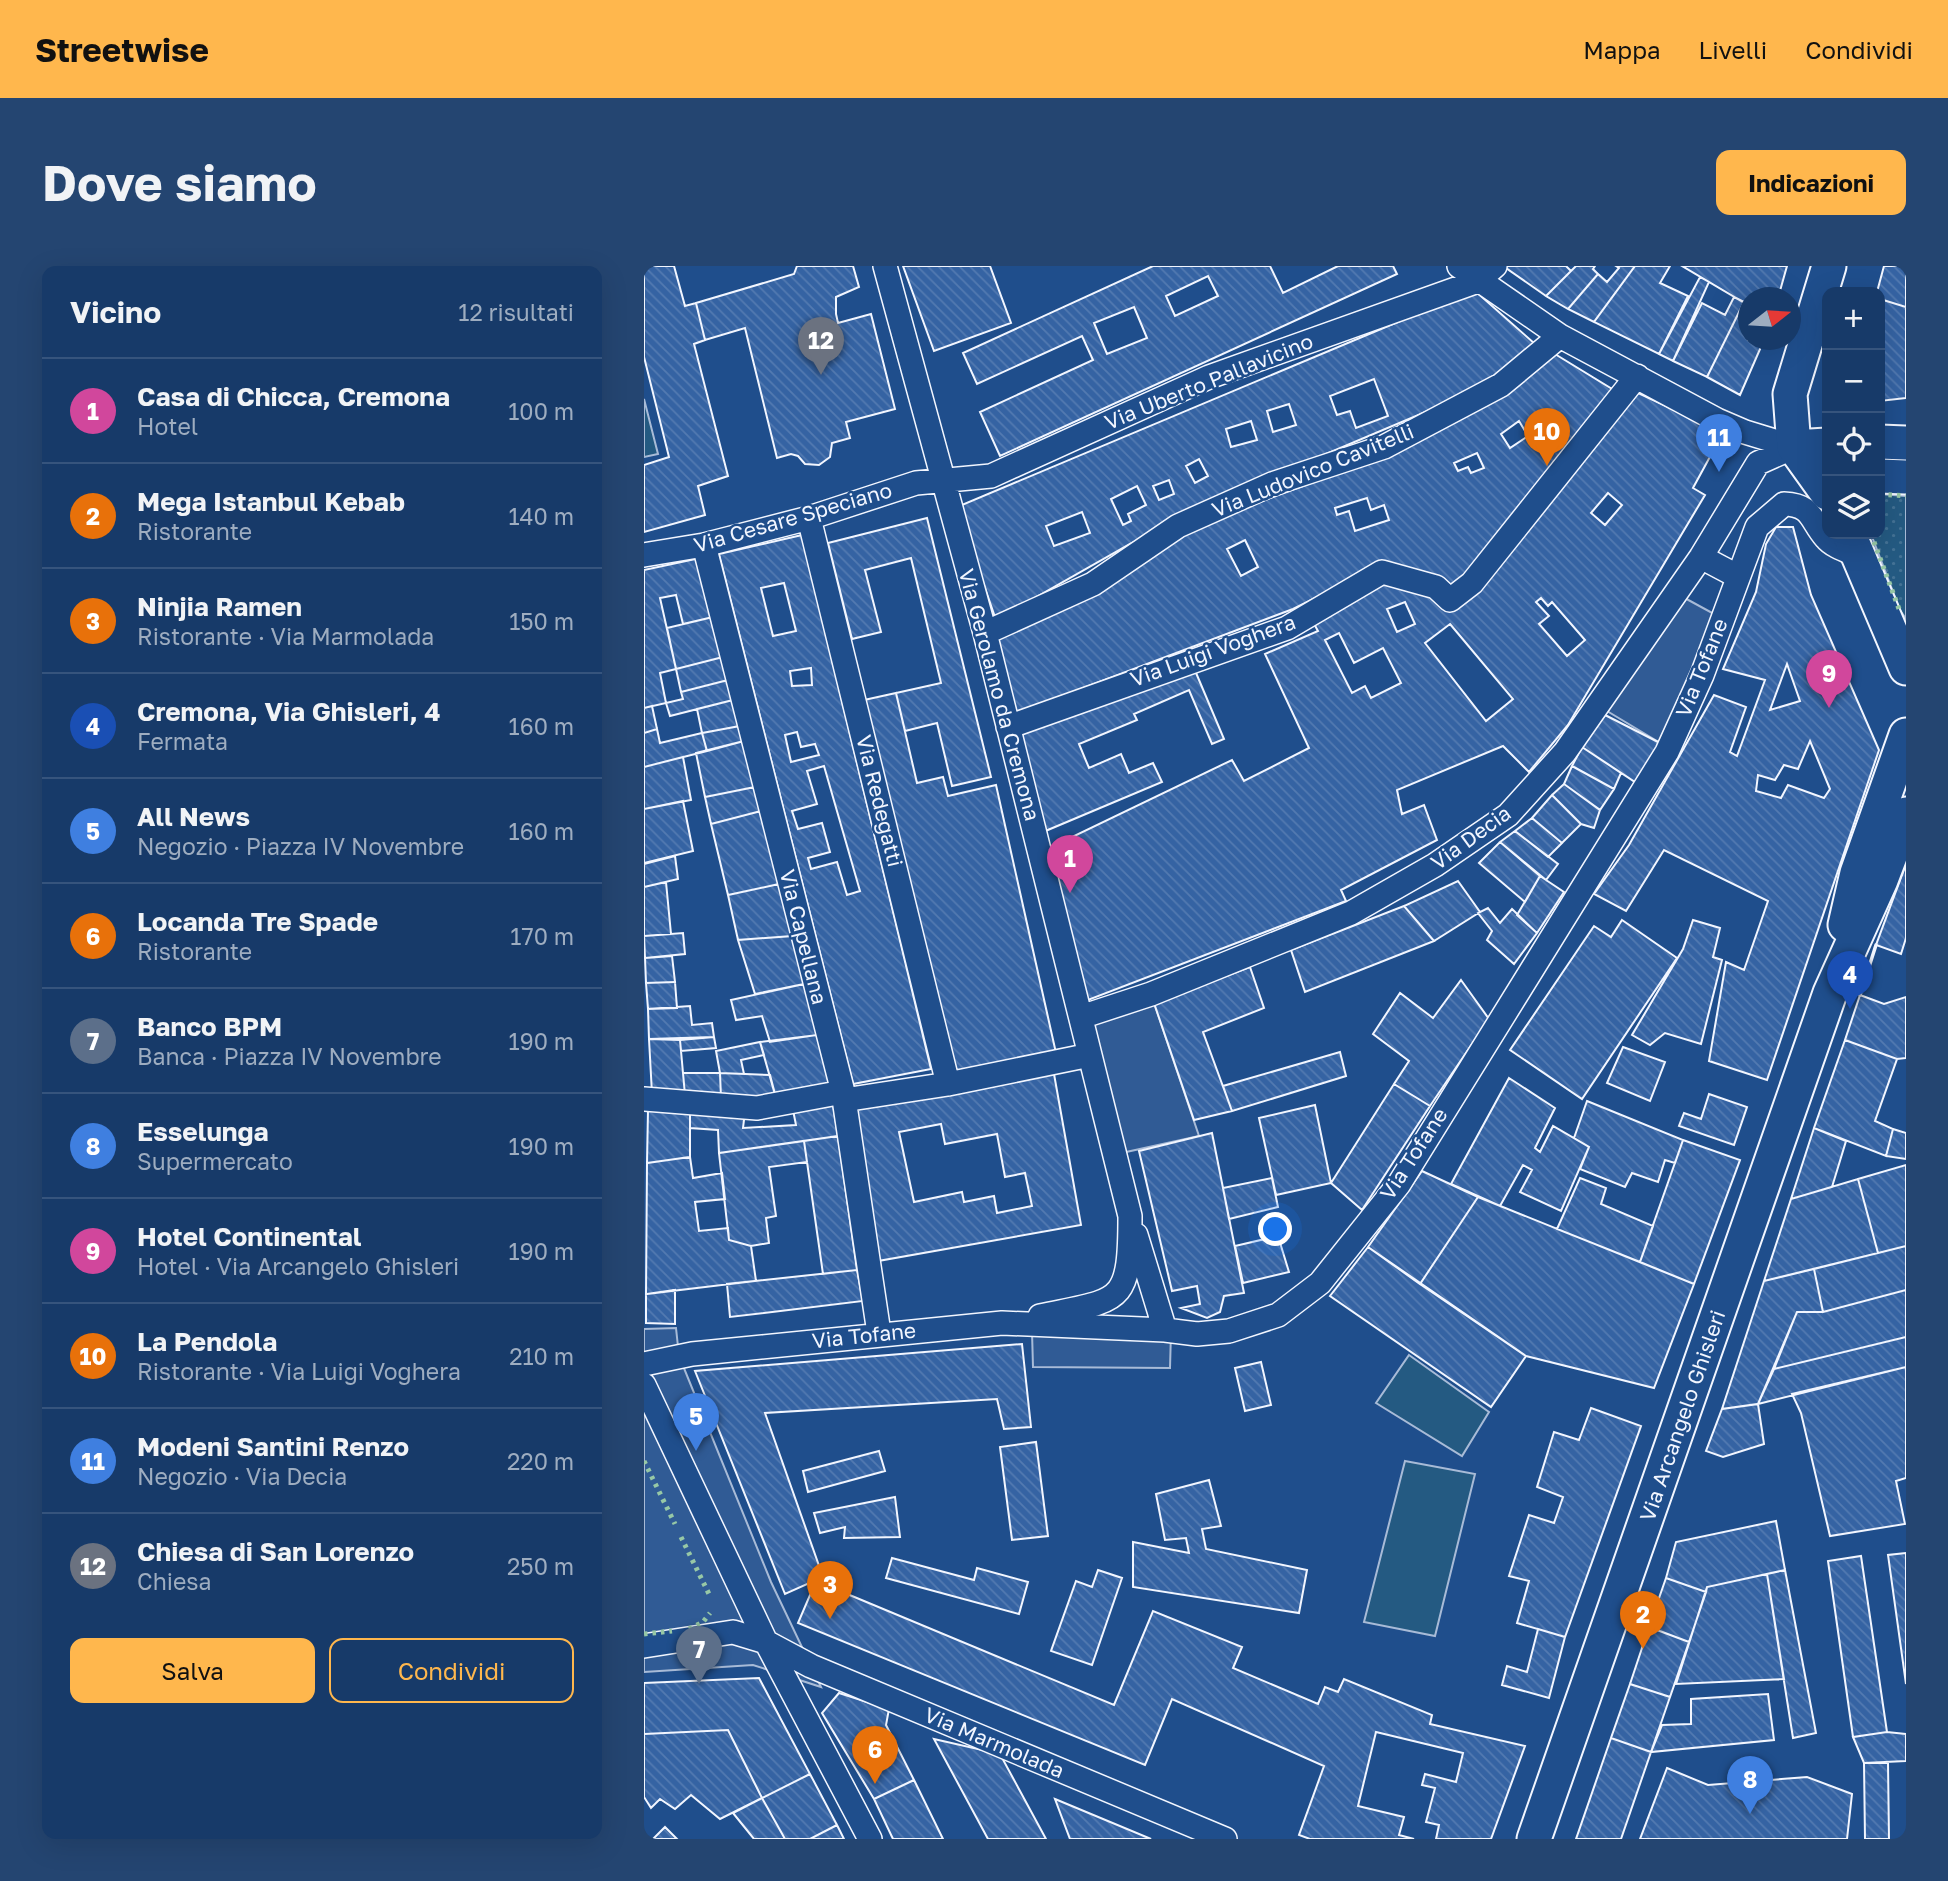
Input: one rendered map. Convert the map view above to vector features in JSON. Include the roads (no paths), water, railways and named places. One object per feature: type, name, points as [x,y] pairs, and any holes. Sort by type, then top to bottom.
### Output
[{"type":"main road","points":[[1822,486],[1794,447],[1790,394],[1829,266]]},
{"type":"main road","points":[[1885,442],[1906,443]]},
{"type":"main road","points":[[1794,447],[1822,445]]},
{"type":"main road","points":[[1794,447],[1822,457]]},
{"type":"main road","points":[[1885,476],[1906,477]]},
{"type":"main road","points":[[1855,545],[1894,622],[1906,668]]},
{"type":"main road","name":"Via Arcangelo Ghisleri","points":[[1830,993],[1857,873],[1906,735]]},
{"type":"main road","name":"Via Arcangelo Ghisleri","points":[[1535,1839],[1830,993],[1898,847],[1906,814]]},
{"type":"street","name":"Via Gerolamo da Cremona","points":[[885,266],[985,633],[1130,1216],[1130,1257],[1122,1288],[1110,1301],[1002,1323]]},
{"type":"street","points":[[1459,266],[1486,274],[1560,335],[1745,432],[1794,447]]},
{"type":"street","name":"Via Uberto Pallavicino","points":[[942,480],[991,476],[1209,377],[1486,274]]},
{"type":"street","name":"Via Ludovico Cavitelli","points":[[985,633],[1093,584],[1178,526],[1272,484],[1384,447],[1502,385],[1560,335]]},
{"type":"street","name":"Via Luigi Voghera","points":[[1008,727],[1287,628],[1382,572],[1436,587],[1450,600],[1472,583],[1637,376]]},
{"type":"street","name":"Via Decia","points":[[1081,1017],[1151,994],[1351,912],[1435,866],[1508,815],[1564,752],[1701,557],[1758,463],[1794,447]]},
{"type":"street","name":"Via Cesare Speciano","points":[[644,555],[704,545],[809,518],[916,483],[942,480]]},
{"type":"street","name":"Via Tofane","points":[[644,1364],[679,1356],[879,1333],[1002,1323],[1165,1330],[1197,1334],[1229,1331],[1278,1315],[1320,1283],[1398,1184],[1667,752],[1702,674],[1757,527],[1784,505],[1799,505],[1810,514],[1827,541],[1855,545]]},
{"type":"street","name":"Via Redegatti","points":[[809,518],[948,1084]]},
{"type":"street","name":"Via Capellana","points":[[704,545],[843,1096],[879,1333]]},
{"type":"street","points":[[1701,557],[1737,576]]},
{"type":"street","points":[[644,1099],[757,1108],[948,1084],[1090,1055]]},
{"type":"street","points":[[1130,1216],[1165,1330]]},
{"type":"street","points":[[644,1385],[766,1642],[870,1839]]},
{"type":"street","name":"Via Marmolada","points":[[644,1646],[733,1632],[766,1642],[811,1667],[1225,1839]]},
{"type":"place","name":"Chiesa di San Lorenzo","points":[[821,375]]},
{"type":"place","name":"La Pendola","points":[[1547,466]]},
{"type":"place","name":"Modeni Santini Renzo","points":[[1719,472]]},
{"type":"place","name":"Hotel Continental","points":[[1829,708]]},
{"type":"place","name":"Casa di Chicca, Cremona","points":[[1070,893]]},
{"type":"place","name":"Cremona, Via Ghisleri, 4","points":[[1850,1009]]},
{"type":"place","name":"All News","points":[[696,1451]]},
{"type":"place","name":"Ninjia Ramen","points":[[830,1619]]},
{"type":"place","name":"Mega Istanbul Kebab","points":[[1643,1649]]},
{"type":"place","name":"Banco BPM","points":[[699,1684]]},
{"type":"place","name":"Locanda Tre Spade","points":[[875,1784]]},
{"type":"place","name":"Esselunga","points":[[1750,1814]]}]
